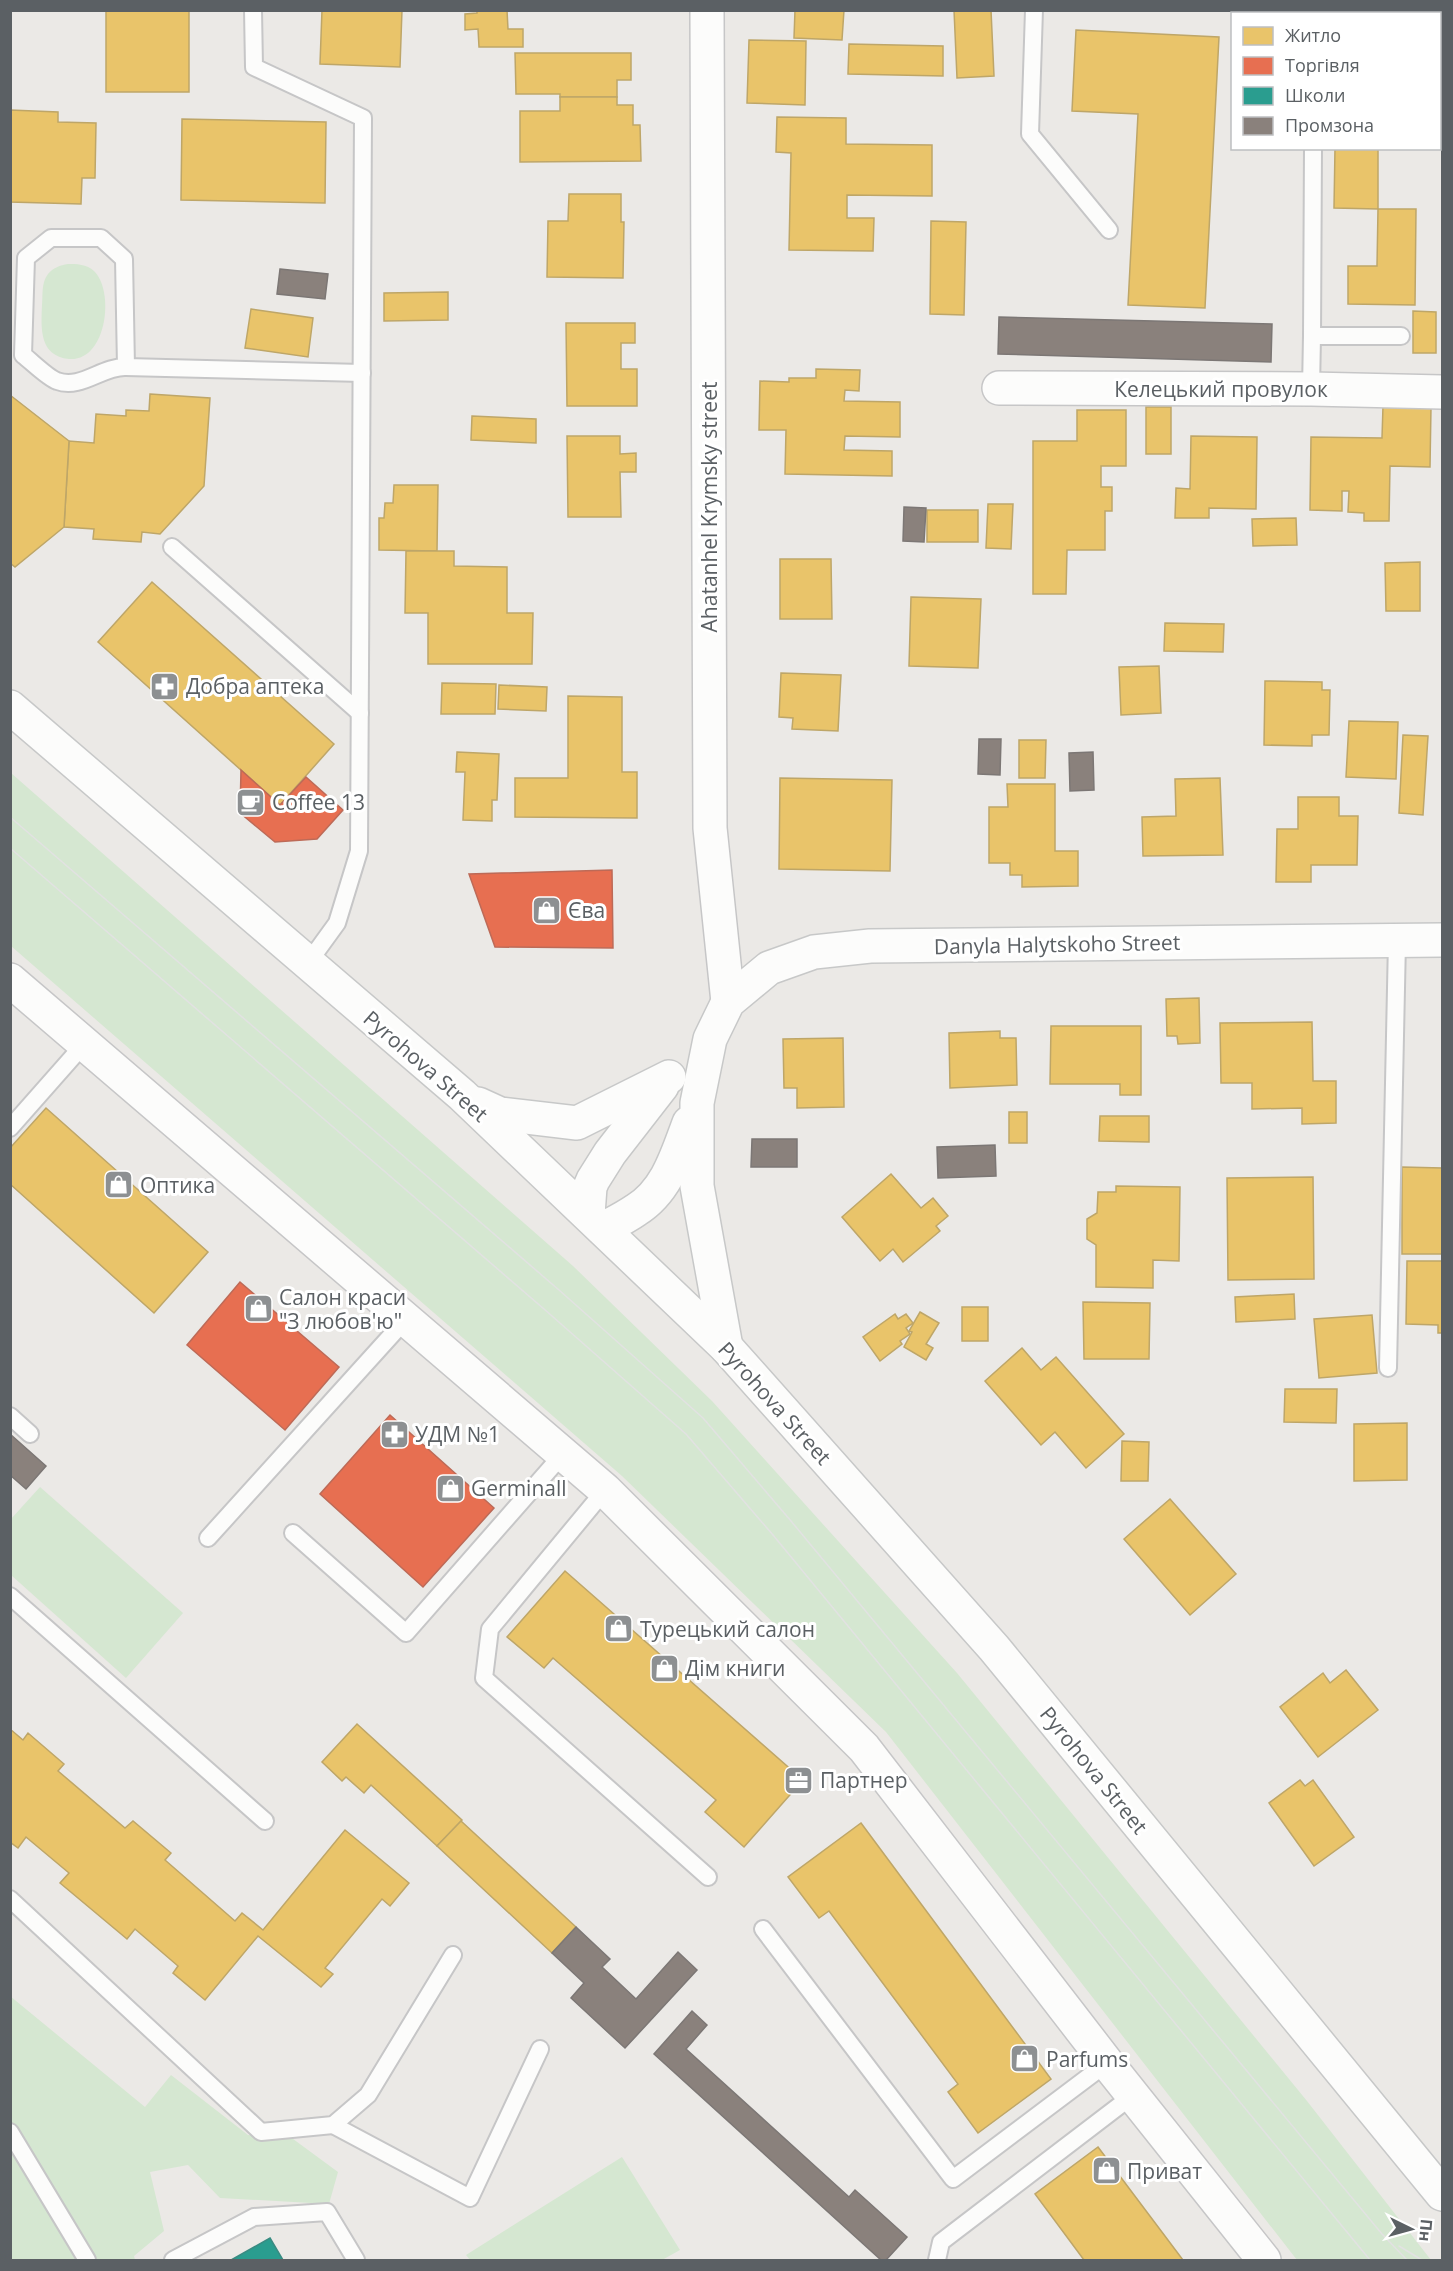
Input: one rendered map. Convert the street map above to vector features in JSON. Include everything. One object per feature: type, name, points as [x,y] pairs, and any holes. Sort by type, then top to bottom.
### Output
[{"type":"main road","name":"Ahatanhel Krymsky street","points":[[707,10],[710,828],[728,1002]]},
{"type":"main road","name":"Келецький провулок","points":[[999,388],[1311,389],[1443,392]]},
{"type":"main road","name":"Pyrohova Street","points":[[10,707],[462,1095],[726,1347],[994,1648],[1443,2194]]},
{"type":"main road","name":"Danyla Halytskoho Street","points":[[726,1347],[697,1186],[697,1104],[711,1039],[728,1002],[769,968],[814,952],[870,946],[1443,940]]},
{"type":"main road","points":[[10,980],[605,1490],[864,1748],[1132,2096],[1264,2260]]},
{"type":"main road","name":"Danyla Halytskoho Street","points":[[596,1221],[590,1187],[593,1180],[627,1129],[669,1077],[711,1039]]},
{"type":"main road","points":[[462,1095],[500,1114],[577,1123],[669,1077]]},
{"type":"main road","points":[[596,1221],[638,1209],[656,1193],[671,1170],[697,1104]]},
{"type":"lane","points":[[253,10],[254,67],[363,118],[359,851],[337,923],[308,963]]},
{"type":"lane","points":[[1034,10],[1030,134],[1108,230]]},
{"type":"lane","points":[[1311,389],[1313,150]]},
{"type":"lane","points":[[126,367],[124,260],[101,238],[51,238],[26,258],[23,355],[57,381],[77,382],[115,366],[126,367],[362,373]]},
{"type":"lane","points":[[1312,336],[1401,336]]},
{"type":"lane","points":[[172,547],[360,713]]},
{"type":"lane","points":[[1388,1368],[1397,941]]},
{"type":"lane","points":[[10,1128],[85,1043]]},
{"type":"lane","points":[[208,1538],[406,1318]]},
{"type":"lane","points":[[10,1416],[30,1434]]},
{"type":"lane","points":[[293,1533],[406,1633],[563,1454]]},
{"type":"lane","points":[[605,1490],[490,1629],[484,1678],[708,1877]]},
{"type":"lane","points":[[10,1596],[265,1821]]},
{"type":"lane","points":[[10,1899],[261,2132],[333,2125],[470,2198],[540,2049]]},
{"type":"lane","points":[[763,1929],[953,2179],[1107,2063]]},
{"type":"lane","points":[[333,2125],[368,2095],[453,1955]]},
{"type":"lane","points":[[937,2260],[941,2242],[1132,2096]]},
{"type":"lane","points":[[10,2132],[87,2260]]},
{"type":"lane","points":[[173,2260],[254,2217],[327,2212],[356,2260]]},
{"type":"green space","points":[[78,264],[94,271],[101,281],[105,308],[104,324],[92,349],[82,357],[69,359],[52,353],[47,347],[42,331],[44,281],[54,268]]},
{"type":"green space","points":[[11,773],[573,1266],[712,1401],[957,1673],[1307,2101],[1431,2260],[1297,2260],[886,1732],[622,1476],[11,946]]},
{"type":"green space","points":[[40,1487],[183,1613],[126,1678],[11,1575],[11,1519]]},
{"type":"green space","points":[[10,1996],[145,2107],[171,2075],[248,2135],[289,2136],[338,2172],[329,2204],[220,2198],[188,2165],[150,2172],[164,2231],[134,2256],[135,2260],[11,2260]]},
{"type":"green space","points":[[622,2157],[680,2250],[662,2260],[470,2260],[466,2255]]},
{"type":"building: Житло","points":[[106,10],[189,10],[189,92],[106,92]]},
{"type":"building: Житло","points":[[322,10],[402,10],[400,67],[320,64]]},
{"type":"building: Житло","points":[[477,10],[507,10],[508,29],[523,29],[523,47],[479,47],[478,29],[465,30],[465,14],[477,13]]},
{"type":"building: Житло","points":[[795,10],[844,10],[842,40],[794,38]]},
{"type":"building: Житло","points":[[954,10],[991,10],[994,76],[957,78]]},
{"type":"building: Житло","points":[[1076,30],[1219,37],[1205,308],[1128,305],[1138,114],[1072,111]]},
{"type":"building: Житло","points":[[749,40],[806,41],[805,105],[747,103]]},
{"type":"building: Житло","points":[[849,44],[943,46],[943,76],[848,74]]},
{"type":"building: Житло","points":[[515,53],[631,53],[631,80],[617,80],[617,97],[516,94]]},
{"type":"building: Житло","points":[[560,97],[617,97],[617,105],[633,105],[633,125],[640,125],[641,161],[520,162],[520,111],[560,111]]},
{"type":"building: Житло","points":[[10,110],[58,112],[58,122],[96,123],[95,178],[82,178],[81,204],[10,202]]},
{"type":"building: Житло","points":[[777,117],[846,118],[846,144],[932,145],[932,196],[847,195],[847,218],[874,218],[873,251],[789,250],[791,153],[776,152]]},
{"type":"building: Житло","points":[[182,119],[326,122],[325,203],[181,200]]},
{"type":"building: Житло","points":[[1335,150],[1378,150],[1378,209],[1334,208]]},
{"type":"building: Житло","points":[[569,194],[621,194],[621,222],[624,222],[623,278],[547,277],[548,221],[568,221]]},
{"type":"building: Житло","points":[[1378,209],[1416,209],[1415,305],[1348,304],[1348,266],[1377,266]]},
{"type":"building: Житло","points":[[931,221],[966,222],[964,315],[930,314]]},
{"type":"building: Житло","points":[[448,292],[448,320],[384,321],[384,293]]},
{"type":"building: Житло","points":[[251,309],[313,318],[308,357],[245,348]]},
{"type":"building: Житло","points":[[1413,311],[1436,312],[1436,353],[1413,353]]},
{"type":"building: Житло","points":[[566,323],[635,323],[635,343],[621,343],[621,369],[637,369],[637,406],[567,406]]},
{"type":"building: Житло","points":[[816,369],[860,370],[859,391],[845,390],[844,401],[900,402],[900,437],[845,436],[844,450],[892,451],[892,476],[785,474],[786,430],[759,430],[760,381],[789,382],[789,378],[816,378]]},
{"type":"building: Житло","points":[[150,394],[210,398],[204,486],[160,534],[142,532],[141,542],[93,539],[94,529],[64,527],[69,441],[94,443],[96,414],[126,416],[126,410],[149,411]]},
{"type":"building: Житло","points":[[10,395],[69,441],[64,527],[15,567],[10,563]]},
{"type":"building: Житло","points":[[1383,406],[1431,407],[1430,467],[1390,466],[1389,521],[1364,521],[1364,513],[1348,512],[1349,491],[1342,491],[1342,511],[1310,510],[1311,437],[1382,438]]},
{"type":"building: Житло","points":[[1146,407],[1171,407],[1171,454],[1146,454]]},
{"type":"building: Житло","points":[[1077,410],[1126,410],[1126,466],[1101,466],[1101,487],[1112,487],[1112,511],[1105,511],[1105,550],[1067,550],[1066,594],[1033,594],[1033,441],[1077,441]]},
{"type":"building: Житло","points":[[472,416],[536,419],[536,443],[471,440]]},
{"type":"building: Житло","points":[[567,436],[620,436],[620,454],[636,453],[636,472],[620,472],[621,517],[568,517]]},
{"type":"building: Житло","points":[[1191,436],[1257,437],[1256,509],[1209,508],[1209,518],[1175,518],[1176,488],[1190,489]]},
{"type":"building: Житло","points":[[394,485],[438,485],[437,551],[379,550],[379,518],[384,518],[385,503],[393,503]]},
{"type":"building: Житло","points":[[988,504],[1013,504],[1011,549],[986,548]]},
{"type":"building: Житло","points":[[927,510],[978,510],[978,542],[927,542]]},
{"type":"building: Житло","points":[[1296,518],[1297,545],[1253,546],[1252,519]]},
{"type":"building: Житло","points":[[406,551],[454,551],[454,566],[507,567],[507,613],[533,613],[532,664],[428,664],[428,613],[405,613]]},
{"type":"building: Житло","points":[[780,559],[831,559],[832,619],[780,619]]},
{"type":"building: Житло","points":[[1420,562],[1420,611],[1386,611],[1385,563]]},
{"type":"building: Житло","points":[[152,582],[334,744],[280,805],[98,642]]},
{"type":"building: Житло","points":[[911,597],[981,599],[978,668],[909,666]]},
{"type":"building: Житло","points":[[1165,623],[1224,624],[1223,652],[1164,651]]},
{"type":"building: Житло","points":[[1159,666],[1161,713],[1121,715],[1119,667]]},
{"type":"building: Житло","points":[[781,673],[841,675],[838,731],[792,729],[793,718],[779,717]]},
{"type":"building: Житло","points":[[1265,681],[1322,682],[1322,690],[1330,690],[1329,735],[1312,735],[1312,746],[1264,745]]},
{"type":"building: Житло","points":[[442,683],[496,684],[495,714],[441,714]]},
{"type":"building: Житло","points":[[499,685],[547,687],[546,711],[498,709]]},
{"type":"building: Житло","points":[[568,696],[622,697],[622,772],[637,772],[637,818],[515,817],[515,778],[568,778]]},
{"type":"building: Житло","points":[[1349,721],[1398,722],[1396,779],[1346,777]]},
{"type":"building: Житло","points":[[1403,735],[1428,736],[1423,815],[1399,813]]},
{"type":"building: Житло","points":[[1019,740],[1046,740],[1045,778],[1019,778]]},
{"type":"building: Житло","points":[[457,752],[499,754],[497,800],[492,800],[492,821],[463,820],[465,772],[456,772]]},
{"type":"building: Житло","points":[[780,778],[892,780],[890,871],[779,869]]},
{"type":"building: Житло","points":[[1220,778],[1223,855],[1143,856],[1142,817],[1176,816],[1175,779]]},
{"type":"building: Житло","points":[[1007,784],[1055,784],[1055,851],[1078,851],[1078,886],[1022,887],[1022,875],[1010,875],[1010,863],[989,863],[989,807],[1008,807]]},
{"type":"building: Житло","points":[[1298,797],[1339,797],[1339,816],[1358,816],[1357,865],[1311,865],[1311,882],[1276,882],[1277,829],[1298,829]]},
{"type":"building: Житло","points":[[1199,998],[1200,1043],[1178,1044],[1177,1036],[1167,1036],[1166,999]]},
{"type":"building: Житло","points":[[1312,1022],[1313,1081],[1336,1081],[1336,1123],[1302,1124],[1302,1108],[1252,1109],[1252,1083],[1221,1083],[1220,1023]]},
{"type":"building: Житло","points":[[1051,1026],[1141,1026],[1141,1095],[1120,1095],[1120,1084],[1050,1084]]},
{"type":"building: Житло","points":[[1000,1031],[1000,1038],[1016,1038],[1017,1085],[950,1088],[949,1033]]},
{"type":"building: Житло","points":[[843,1038],[844,1107],[797,1108],[797,1088],[784,1088],[783,1039]]},
{"type":"building: Житло","points":[[46,1108],[208,1252],[154,1313],[10,1184],[10,1148]]},
{"type":"building: Житло","points":[[1009,1112],[1027,1112],[1027,1143],[1009,1143]]},
{"type":"building: Житло","points":[[1100,1116],[1149,1116],[1149,1142],[1099,1141]]},
{"type":"building: Житло","points":[[1402,1167],[1442,1168],[1442,1254],[1402,1254]]},
{"type":"building: Житло","points":[[891,1174],[921,1208],[933,1198],[948,1216],[936,1226],[940,1231],[903,1262],[893,1249],[880,1261],[842,1217]]},
{"type":"building: Житло","points":[[1313,1177],[1314,1279],[1228,1280],[1227,1178]]},
{"type":"building: Житло","points":[[1116,1186],[1180,1187],[1179,1261],[1153,1260],[1153,1288],[1096,1287],[1096,1245],[1087,1239],[1087,1219],[1097,1213],[1098,1192],[1116,1192]]},
{"type":"building: Житло","points":[[1407,1261],[1442,1261],[1442,1333],[1438,1333],[1438,1325],[1406,1324]]},
{"type":"building: Житло","points":[[1294,1294],[1295,1319],[1236,1322],[1235,1297]]},
{"type":"building: Житло","points":[[1083,1302],[1150,1303],[1149,1359],[1084,1359]]},
{"type":"building: Житло","points":[[962,1307],[988,1307],[988,1341],[962,1341]]},
{"type":"building: Житло","points":[[920,1312],[939,1323],[926,1344],[933,1348],[926,1360],[904,1347],[912,1332],[909,1331]]},
{"type":"building: Житло","points":[[895,1314],[898,1319],[906,1314],[913,1323],[906,1328],[910,1334],[900,1341],[902,1344],[880,1361],[863,1337]]},
{"type":"building: Житло","points":[[1372,1315],[1377,1373],[1319,1378],[1314,1319]]},
{"type":"building: Житло","points":[[1022,1348],[1041,1370],[1056,1357],[1124,1434],[1086,1468],[1055,1432],[1041,1445],[985,1381]]},
{"type":"building: Житло","points":[[1285,1389],[1337,1389],[1336,1423],[1284,1422]]},
{"type":"building: Житло","points":[[1407,1423],[1407,1480],[1354,1481],[1354,1424]]},
{"type":"building: Житло","points":[[1122,1441],[1149,1442],[1148,1481],[1121,1481]]},
{"type":"building: Житло","points":[[1170,1499],[1236,1574],[1190,1615],[1124,1539]]},
{"type":"building: Житло","points":[[565,1571],[803,1780],[744,1847],[705,1812],[716,1800],[553,1658],[544,1668],[507,1637]]},
{"type":"building: Житло","points":[[1346,1670],[1378,1710],[1318,1757],[1280,1707],[1323,1673],[1330,1683]]},
{"type":"building: Житло","points":[[357,1724],[462,1820],[437,1846],[371,1785],[364,1793],[346,1777],[342,1781],[322,1762]]},
{"type":"building: Житло","points":[[10,1729],[23,1740],[28,1733],[64,1764],[58,1771],[125,1828],[133,1821],[171,1853],[165,1860],[235,1921],[242,1913],[263,1930],[345,1830],[409,1883],[390,1906],[382,1899],[325,1968],[333,1974],[321,1987],[258,1936],[205,2000],[173,1973],[178,1966],[135,1929],[127,1939],[60,1883],[69,1873],[26,1837],[18,1848],[10,1842]]},
{"type":"building: Житло","points":[[1300,1780],[1305,1786],[1313,1780],[1354,1837],[1314,1866],[1269,1803]]},
{"type":"building: Житло","points":[[461,1821],[576,1927],[552,1953],[437,1846]]},
{"type":"building: Житло","points":[[861,1823],[1051,2079],[978,2133],[948,2092],[958,2084],[829,1911],[819,1918],[788,1877]]},
{"type":"building: Житло","points":[[1098,2147],[1183,2260],[1084,2260],[1035,2194]]},
{"type":"building: Торгівля","points":[[241,770],[280,805],[306,777],[343,810],[317,839],[275,842],[240,813]]},
{"type":"building: Торгівля","name":"Єва","points":[[612,870],[613,948],[495,947],[469,874]]},
{"type":"building: Торгівля","points":[[240,1282],[339,1367],[285,1430],[187,1345]]},
{"type":"building: Торгівля","points":[[390,1415],[494,1508],[423,1587],[320,1494]]},
{"type":"building: Школи","points":[[270,2238],[283,2260],[231,2260]]},
{"type":"building: Промзона","points":[[1377,10],[1419,10],[1419,12],[1377,12]]},
{"type":"building: Промзона","points":[[280,269],[328,274],[325,299],[277,294]]},
{"type":"building: Промзона","points":[[999,317],[1272,324],[1271,362],[998,354]]},
{"type":"building: Промзона","points":[[904,507],[926,508],[924,542],[903,541]]},
{"type":"building: Промзона","points":[[979,739],[1001,739],[1000,775],[978,774]]},
{"type":"building: Промзона","points":[[1093,752],[1094,790],[1070,791],[1069,753]]},
{"type":"building: Промзона","points":[[752,1139],[797,1139],[797,1167],[751,1167]]},
{"type":"building: Промзона","points":[[995,1145],[996,1176],[938,1178],[937,1147]]},
{"type":"building: Промзона","points":[[10,1434],[46,1466],[26,1489],[10,1475]]},
{"type":"building: Промзона","points":[[576,1927],[610,1959],[602,1967],[636,1999],[678,1952],[697,1970],[625,2048],[571,1998],[584,1983],[552,1953]]},
{"type":"building: Промзона","points":[[692,2011],[707,2025],[686,2049],[849,2197],[855,2190],[907,2237],[886,2260],[881,2260],[654,2054]]},
{"type":"tram line","points":[[10,817],[559,1290],[703,1418],[1382,2234],[1407,2260]]},
{"type":"tram line","points":[[10,848],[686,1434],[773,1535],[1370,2260]]},
{"type":"tram line","points":[[1399,2246],[1422,2260]]},
{"type":"place","name":"Добра аптека","points":[[165,686]]},
{"type":"place","name":"Coffee 13","points":[[251,802]]},
{"type":"place","name":"Єва","points":[[547,910]]},
{"type":"place","name":"Оптика","points":[[119,1185]]},
{"type":"place","name":"Салон краси \"З любов'ю\"","points":[[258,1309]]},
{"type":"place","name":"УДМ №1","points":[[394,1434]]},
{"type":"place","name":"Germinall","points":[[450,1488]]},
{"type":"place","name":"Турецький салон","points":[[619,1629]]},
{"type":"place","name":"Дім книги","points":[[664,1668]]},
{"type":"place","name":"Партнер","points":[[799,1780]]},
{"type":"place","name":"Parfums","points":[[1025,2059]]},
{"type":"place","name":"Приват","points":[[1106,2171]]}]
